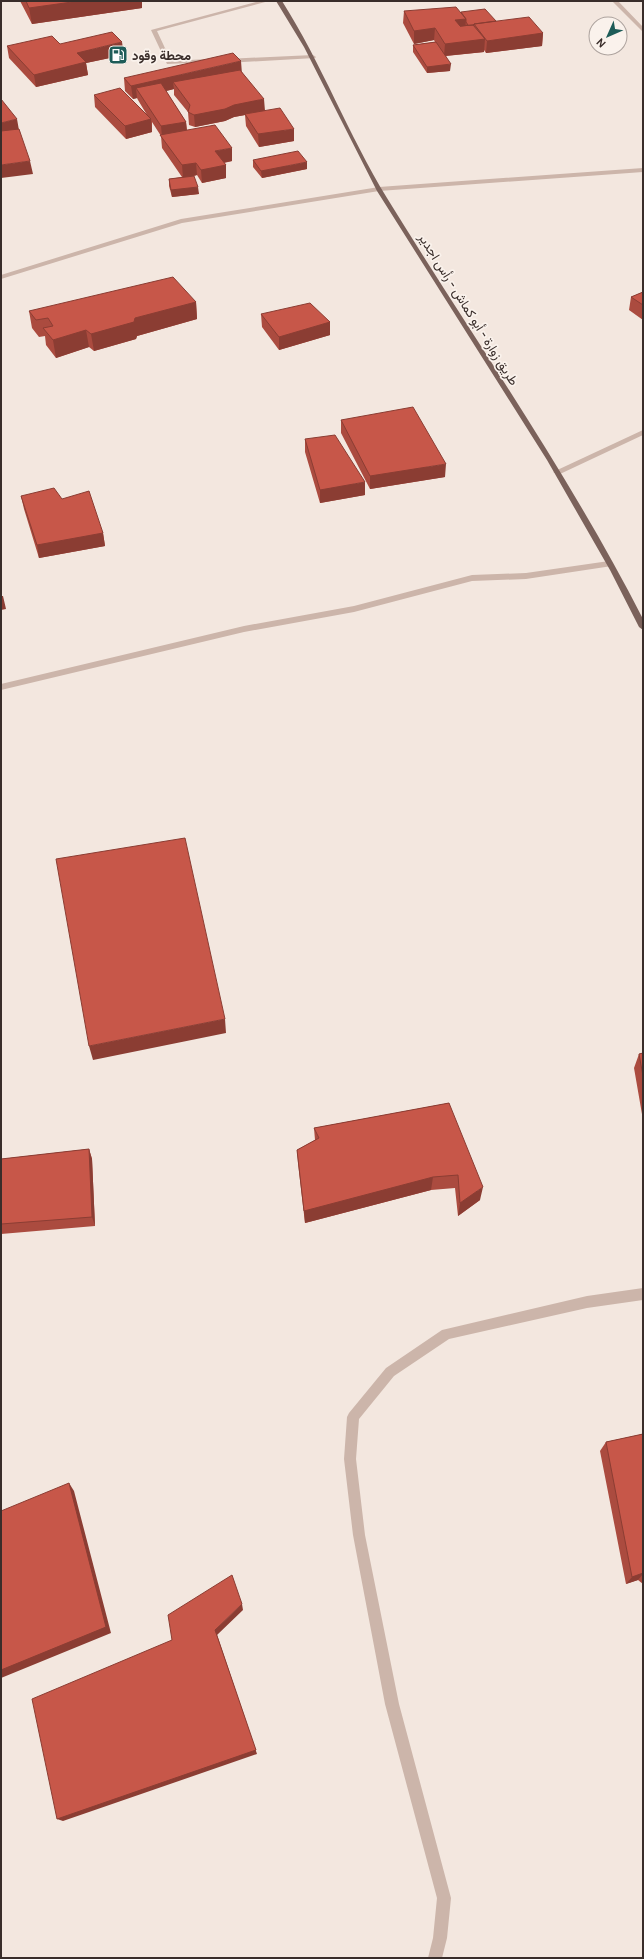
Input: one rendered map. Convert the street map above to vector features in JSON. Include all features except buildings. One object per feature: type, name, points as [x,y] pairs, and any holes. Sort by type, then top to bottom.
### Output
[{"type":"main road","name":"طريق زوارة - أبو كماش - رأس اجدير","points":[[279,1],[298,28],[379,189],[589,525],[609,564],[628,595],[643,627]]},
{"type":"street","points":[[214,61],[169,63],[154,30],[266,1]]},
{"type":"street","points":[[615,1],[643,30]]},
{"type":"street","points":[[222,61],[313,57]]},
{"type":"street","points":[[1,277],[181,221],[379,189],[643,170]]},
{"type":"street","points":[[557,472],[643,432]]},
{"type":"street","points":[[1,687],[244,629],[354,609],[472,578],[526,576],[609,564]]},
{"type":"street","points":[[435,1958],[440,1938],[444,1898],[392,1704],[359,1534],[350,1459],[354,1417],[390,1372],[446,1334],[587,1302],[643,1294]]},
{"type":"place","name":"محطة وقود","points":[[118,55]]}]
